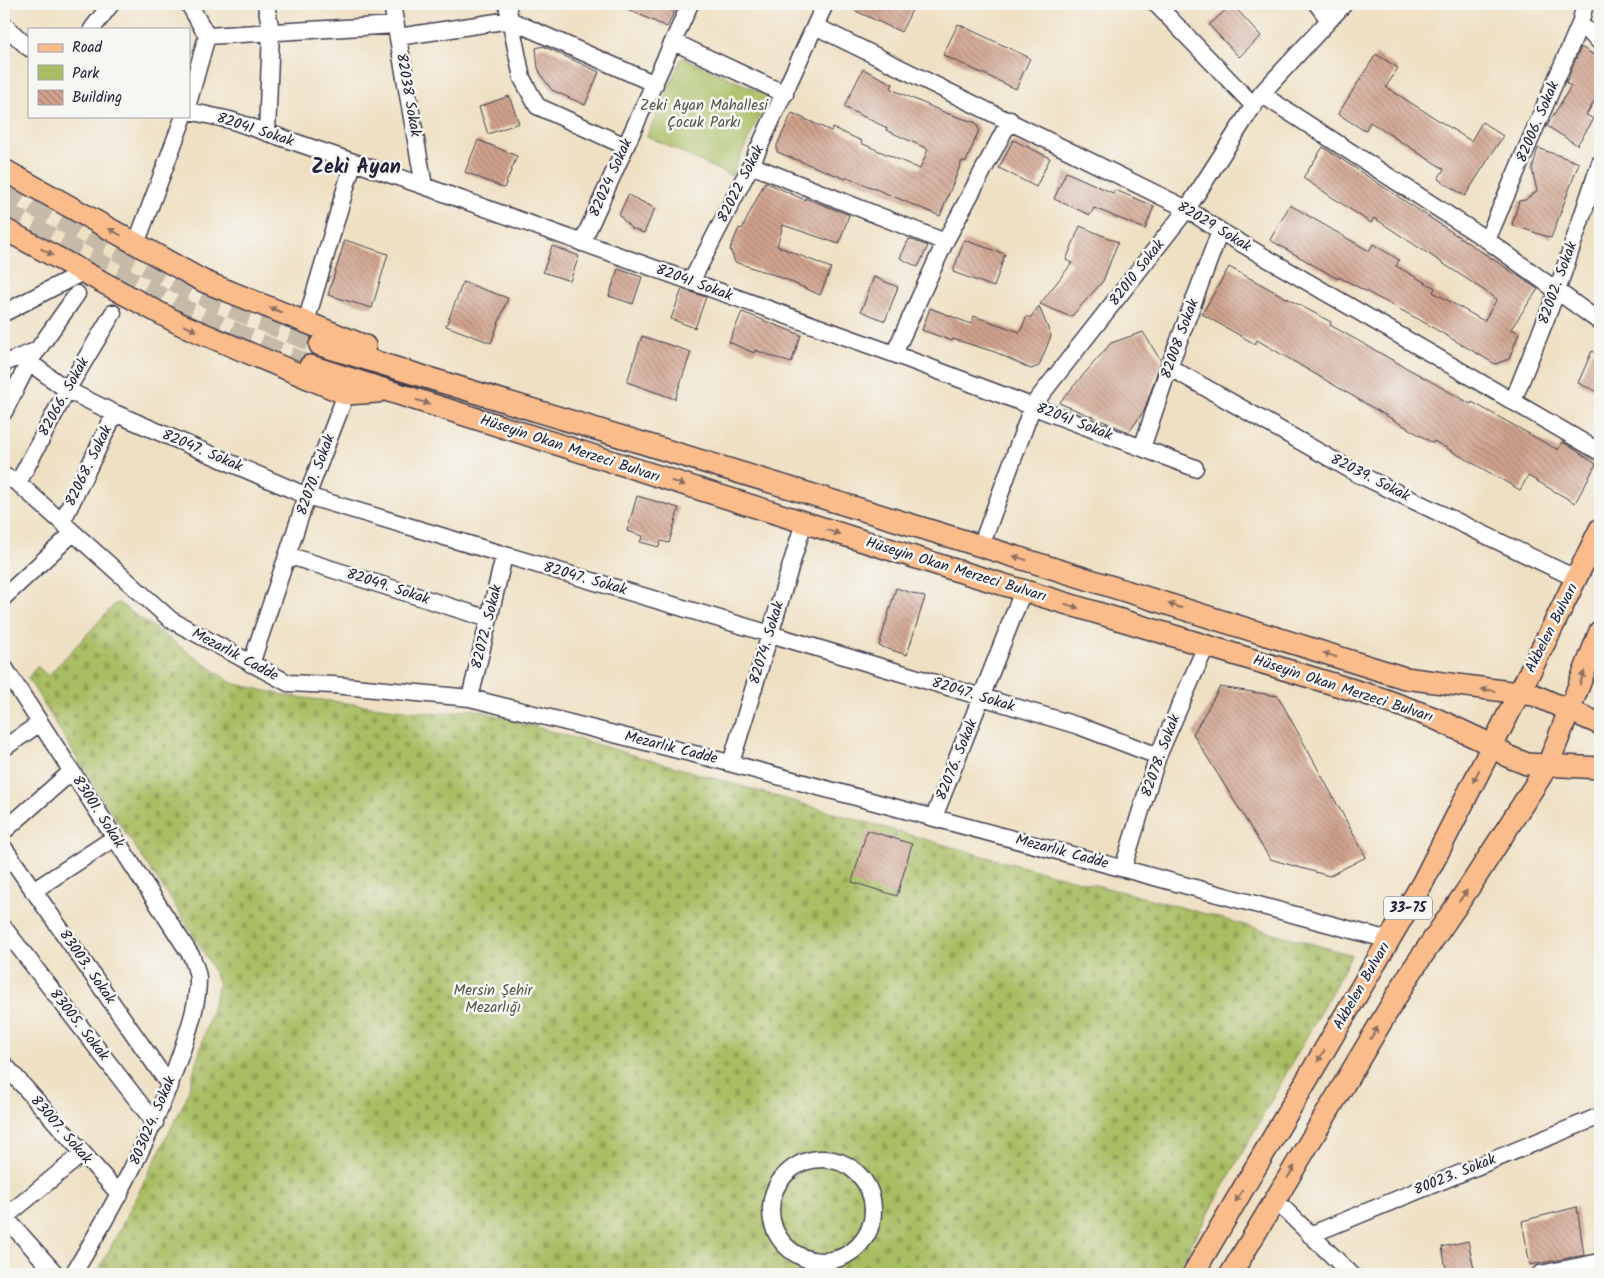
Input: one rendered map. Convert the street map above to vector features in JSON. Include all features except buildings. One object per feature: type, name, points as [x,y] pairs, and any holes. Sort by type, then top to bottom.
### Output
[{"type":"main road","points":[[4,170],[202,281],[365,346],[398,369]]},
{"type":"main road","points":[[4,228],[180,324],[346,394],[390,392]]},
{"type":"main road","name":"Hüseyin Okan Merzeci Bulvarı","points":[[320,345],[981,546],[1405,678],[1534,695],[1556,703],[1570,712],[1600,724]]},
{"type":"main road","name":"Hüseyin Okan Merzeci Bulvarı","points":[[310,366],[1023,591],[1383,700],[1434,718],[1492,745],[1507,756],[1527,764],[1600,768]]},
{"type":"main road","name":"Akbelen Bulvarı","points":[[1193,1274],[1423,882],[1577,579],[1600,529]]},
{"type":"main road","name":"33-75","points":[[1231,1274],[1411,972],[1472,883],[1548,765],[1600,631]]},
{"type":"street","points":[[93,28],[111,4]]},
{"type":"street","points":[[189,4],[207,36],[190,96]]},
{"type":"street","points":[[266,4],[271,31],[267,133]]},
{"type":"street","name":"82038 Sokak","points":[[392,4],[424,186]]},
{"type":"street","points":[[507,4],[522,78],[537,106],[625,146]]},
{"type":"street","name":"82024 Sokak","points":[[582,242],[690,4]]},
{"type":"street","name":"82022 Sokak","points":[[691,282],[751,165],[825,4]]},
{"type":"street","points":[[1156,4],[1258,100],[1487,240],[1600,322]]},
{"type":"street","points":[[1317,4],[1329,20]]},
{"type":"street","name":"82010 Sokak","points":[[981,546],[1033,405],[1187,209],[1258,100],[1344,4]]},
{"type":"street","name":"82006. Sokak","points":[[1487,240],[1580,24],[1585,4]]},
{"type":"street","points":[[207,36],[271,31],[397,31],[510,20],[655,84]]},
{"type":"street","points":[[1580,24],[1600,42]]},
{"type":"street","points":[[4,25],[28,47]]},
{"type":"street","name":"82029 Sokak","points":[[815,26],[1010,120],[1187,209],[1220,232],[1600,452]]},
{"type":"street","points":[[674,42],[785,94]]},
{"type":"street","name":"82041 Sokak","points":[[190,111],[230,120],[582,242],[1033,405],[1195,468]]},
{"type":"street","points":[[136,244],[183,118]]},
{"type":"street","points":[[894,354],[945,242],[1010,120]]},
{"type":"street","points":[[306,322],[353,163]]},
{"type":"street","name":"82002. Sokak","points":[[1513,401],[1557,291],[1600,163]]},
{"type":"street","points":[[751,165],[945,242]]},
{"type":"street","name":"82008 Sokak","points":[[1142,448],[1169,367],[1220,232]]},
{"type":"street","points":[[4,313],[83,272]]},
{"type":"street","points":[[4,412],[34,356],[77,294]]},
{"type":"street","name":"82066. Sokak","points":[[11,480],[113,313]]},
{"type":"street","points":[[4,363],[34,356]]},
{"type":"street","name":"82047. Sokak","points":[[34,356],[67,390],[114,413],[307,496],[504,556],[770,632],[981,698],[1079,726],[1158,756]]},
{"type":"street","name":"82039. Sokak","points":[[1169,367],[1358,474],[1577,579]]},
{"type":"street","name":"82070. Sokak","points":[[251,664],[307,496],[346,394]]},
{"type":"street","name":"82068. Sokak","points":[[64,518],[114,413]]},
{"type":"street","name":"Mezarlık Cadde","points":[[11,480],[171,620],[288,683],[332,685],[470,698],[732,763],[1389,940]]},
{"type":"street","name":"82074. Sokak","points":[[732,763],[804,522]]},
{"type":"street","points":[[4,597],[73,533]]},
{"type":"street","name":"82049. Sokak","points":[[287,555],[489,619]]},
{"type":"street","name":"82072. Sokak","points":[[470,698],[504,556]]},
{"type":"street","name":"82076. Sokak","points":[[934,817],[1023,591]]},
{"type":"street","name":"82078. Sokak","points":[[1124,868],[1158,756],[1206,646]]},
{"type":"street","name":"83001. Sokak","points":[[4,667],[192,957]]},
{"type":"street","points":[[4,748],[40,722]]},
{"type":"street","points":[[4,831],[71,772]]},
{"type":"street","points":[[33,891],[114,838]]},
{"type":"street","name":"83003. Sokak","points":[[4,848],[170,1086]]},
{"type":"street","name":"83005. Sokak","points":[[4,928],[154,1123]]},
{"type":"street","name":"803024. Sokak","points":[[73,1274],[120,1195],[170,1086],[195,1006],[198,977],[192,957]]},
{"type":"street","name":"83007. Sokak","points":[[4,1064],[120,1195]]},
{"type":"street","name":"80023. Sokak","points":[[1310,1235],[1600,1116]]},
{"type":"street","points":[[56,1274],[4,1217],[82,1154]]},
{"type":"street","points":[[817,1159],[834,1160],[849,1166],[862,1178],[870,1193],[874,1210],[871,1227],[862,1242],[850,1253],[834,1260],[817,1261],[801,1257],[787,1247],[777,1234],[772,1218],[772,1202],[777,1186],[787,1172],[801,1163],[817,1159]]},
{"type":"street","points":[[1275,1200],[1351,1274]]},
{"type":"street","points":[[1540,1274],[1600,1262]]},
{"type":"green space","name":"Zeki Ayan Mahallesi Çocuk Parkı","points":[[682,57],[769,96],[731,176],[647,136]]},
{"type":"green space","name":"Mersin Şehir Mezarlığı","points":[[117,602],[232,683],[288,696],[438,714],[474,709],[997,860],[1166,903],[1352,955],[1175,1274],[97,1274],[186,1099],[219,984],[210,963],[176,907],[95,788],[28,678],[37,666],[48,676]]},
{"type":"tunnel","points":[[4,190],[197,293],[320,345]]},
{"type":"tunnel","points":[[4,212],[184,310],[310,366]]},
{"type":"district","name":"Zeki Ayan","points":[[356,168]]}]
